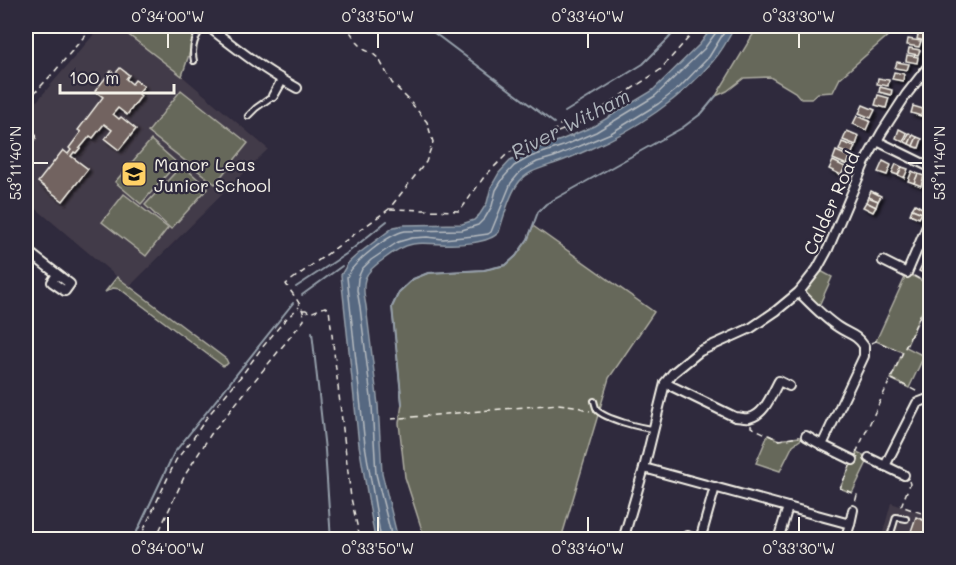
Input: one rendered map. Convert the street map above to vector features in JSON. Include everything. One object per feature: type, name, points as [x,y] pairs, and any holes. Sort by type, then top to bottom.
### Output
[{"type":"street","points":[[212,27],[250,59],[297,88]]},
{"type":"street","name":"Calder Road","points":[[665,383],[673,373],[700,351],[752,328],[798,292],[817,269],[828,249],[865,162],[877,141],[906,94],[930,64]]},
{"type":"street","points":[[273,96],[282,80]]},
{"type":"street","points":[[877,141],[930,167]]},
{"type":"street","points":[[883,261],[910,275],[930,219]]},
{"type":"street","points":[[26,250],[57,274]]},
{"type":"street","points":[[798,292],[839,328],[855,335],[864,346],[864,356],[822,445]]},
{"type":"street","points":[[623,540],[665,383],[735,417],[747,418],[756,416],[763,409],[779,381],[789,386]]},
{"type":"street","points":[[885,466],[918,403],[930,398]]},
{"type":"street","points":[[806,436],[853,460]]},
{"type":"street","points":[[869,458],[904,475]]},
{"type":"street","points":[[644,468],[850,524]]},
{"type":"street","points":[[687,536],[699,540],[715,487]]},
{"type":"street","points":[[778,540],[788,507]]},
{"type":"street","points":[[845,540],[853,510]]},
{"type":"lane","points":[[194,61],[194,46],[200,30],[212,27]]},
{"type":"lane","points":[[248,116],[273,96]]},
{"type":"lane","points":[[26,134],[33,137]]},
{"type":"lane","points":[[594,400],[598,411],[605,416],[654,429]]},
{"type":"lane","points":[[889,540],[896,517],[906,519]]},
{"type":"path","points":[[26,102],[93,26]]},
{"type":"path","points":[[155,540],[185,475],[204,444],[304,320],[300,306],[286,284],[389,208],[426,162],[433,142],[427,122],[392,83],[379,58],[365,50],[346,26]]},
{"type":"path","points":[[389,208],[460,211],[484,177],[508,153],[582,122],[660,70],[699,26]]},
{"type":"path","points":[[551,135],[564,121]]},
{"type":"path","points":[[910,275],[930,285]]},
{"type":"path","points":[[853,510],[857,495],[840,488],[930,294]]},
{"type":"path","points":[[139,540],[176,460],[267,342],[300,306]]},
{"type":"path","points":[[302,310],[310,313],[325,307],[329,309],[351,498],[359,540]]},
{"type":"path","points":[[864,346],[876,341],[903,352]]},
{"type":"path","points":[[891,379],[920,393]]},
{"type":"path","points":[[392,419],[558,404],[574,406],[605,416]]},
{"type":"path","points":[[747,418],[752,427],[779,440],[806,436]]},
{"type":"path","points":[[904,475],[910,484],[901,507],[930,516]]},
{"type":"shaded area","name":"Manor Leas Junior School","points":[[101,26],[117,26],[182,76],[268,149],[129,287],[26,200],[26,114]]},
{"type":"shaded area","points":[[891,503],[930,516],[930,539],[881,540]]},
{"type":"green space","points":[[117,26],[202,27],[196,33],[182,76]]},
{"type":"green space","points":[[758,26],[899,26],[840,78],[833,92],[818,93],[811,99],[801,99],[795,92],[770,77],[744,78],[716,96]]},
{"type":"green space","points":[[181,90],[248,143],[215,184],[148,132]]},
{"type":"green space","points":[[151,140],[177,163],[141,204],[115,182]]},
{"type":"green space","points":[[182,165],[208,188],[171,229],[145,205]]},
{"type":"green space","points":[[124,194],[168,228],[146,256],[102,222]]},
{"type":"green space","points":[[533,226],[654,312],[609,378],[561,539],[422,539],[422,530],[405,477],[399,423],[402,404],[392,307],[399,292],[413,279],[428,273],[484,270],[506,265],[516,256],[528,239]]},
{"type":"green space","points":[[817,269],[832,277],[817,310],[799,292]]},
{"type":"green space","points":[[907,273],[930,285],[930,294],[906,347],[924,356],[909,388],[891,379],[903,352],[876,341]]},
{"type":"green space","points":[[117,277],[226,359],[228,363],[223,366],[120,289],[113,288],[105,292]]},
{"type":"green space","points":[[768,435],[779,440],[806,436],[793,445],[780,471],[756,463]]},
{"type":"green space","points":[[857,452],[869,458],[852,493],[840,488]]},
{"type":"water","points":[[713,26],[735,26],[719,53],[701,75],[641,123],[582,153],[525,176],[514,190],[499,232],[494,236],[463,244],[409,245],[391,254],[368,273],[364,290],[378,405],[382,473],[397,535],[397,539],[375,539],[359,445],[341,275],[348,263],[394,227],[462,224],[474,220],[487,203],[491,187],[499,173],[510,161],[594,126],[652,91],[700,44]]},
{"type":"building","points":[[920,27],[930,30],[929,42],[917,39]]},
{"type":"building","points":[[908,39],[921,41],[919,47],[907,45]]},
{"type":"building","points":[[909,48],[920,50],[918,55],[908,53]]},
{"type":"building","points":[[907,55],[918,57],[917,63],[906,61]]},
{"type":"building","points":[[897,62],[909,64],[907,70],[895,68]]},
{"type":"building","points":[[120,68],[129,75],[126,79],[132,84],[135,80],[144,86],[138,93],[141,96],[127,115],[118,108],[113,114],[119,119],[121,117],[136,129],[119,150],[105,139],[112,130],[104,124],[93,138],[90,136],[71,156],[88,169],[63,201],[38,182],[63,150],[68,154],[71,150],[69,148],[81,132],[78,130],[103,97],[95,91],[111,71],[115,74]]},
{"type":"building","points":[[894,72],[904,74],[903,81],[892,79]]},
{"type":"building","points":[[878,78],[889,80],[888,86],[877,84]]},
{"type":"building","points":[[927,86],[930,87],[930,96],[925,95]]},
{"type":"building","points":[[880,87],[892,90],[891,95],[879,92]]},
{"type":"building","points":[[878,95],[889,98],[886,108],[875,105]]},
{"type":"building","points":[[863,105],[875,110],[871,118],[859,113]]},
{"type":"building","points":[[913,106],[923,109],[921,116],[911,113]]},
{"type":"building","points":[[857,116],[870,121],[866,130],[853,124]]},
{"type":"building","points":[[899,129],[907,133],[903,142],[896,138]]},
{"type":"building","points":[[847,131],[859,136],[856,145],[843,140]]},
{"type":"building","points":[[909,133],[913,135],[909,144],[905,142]]},
{"type":"building","points":[[913,135],[917,137],[913,146],[909,144]]},
{"type":"building","points":[[917,137],[922,139],[919,148],[913,146]]},
{"type":"building","points":[[842,142],[855,147],[851,155],[839,150]]},
{"type":"building","points":[[836,151],[850,157],[847,165],[833,159]]},
{"type":"building","points":[[833,161],[845,167],[841,175],[829,169]]},
{"type":"building","points":[[883,161],[891,165],[887,175],[878,172]]},
{"type":"building","points":[[896,164],[902,167],[898,175],[892,173]]},
{"type":"building","points":[[902,167],[908,169],[904,178],[898,175]]},
{"type":"building","points":[[912,171],[918,174],[914,183],[908,181]]},
{"type":"building","points":[[918,174],[924,176],[921,186],[914,183]]},
{"type":"building","points":[[928,180],[930,181],[930,193],[924,190]]},
{"type":"building","points":[[871,191],[881,196],[878,201],[868,197]]},
{"type":"building","points":[[868,197],[878,201],[876,207],[866,202]]},
{"type":"building","points":[[866,202],[876,207],[873,212],[863,207]]},
{"type":"building","points":[[915,204],[924,209],[922,213],[912,209]]},
{"type":"building","points":[[912,209],[922,213],[919,218],[910,214]]},
{"type":"building","points":[[925,259],[930,262],[929,276],[919,271]]},
{"type":"building","points":[[916,517],[930,523],[928,540],[898,540],[900,533],[909,537]]},
{"type":"waterway","name":"River Witham","points":[[425,26],[554,123]]},
{"type":"waterway","name":"River Witham","points":[[565,112],[643,64],[679,26]]},
{"type":"waterway","points":[[402,404],[392,307],[399,292],[413,279],[428,273],[484,270],[506,265],[516,256],[528,239],[538,212],[546,204],[682,128],[702,113],[716,96]]},
{"type":"waterway","name":"River Witham","points":[[563,130],[573,137]]},
{"type":"waterway","points":[[296,287],[346,254],[387,221]]},
{"type":"waterway","points":[[302,295],[342,266]]},
{"type":"waterway","points":[[133,540],[174,453],[293,303]]},
{"type":"waterway","points":[[312,332],[325,450],[331,540]]},
{"type":"place","name":"Manor Leas Junior School","points":[[134,174]]}]
